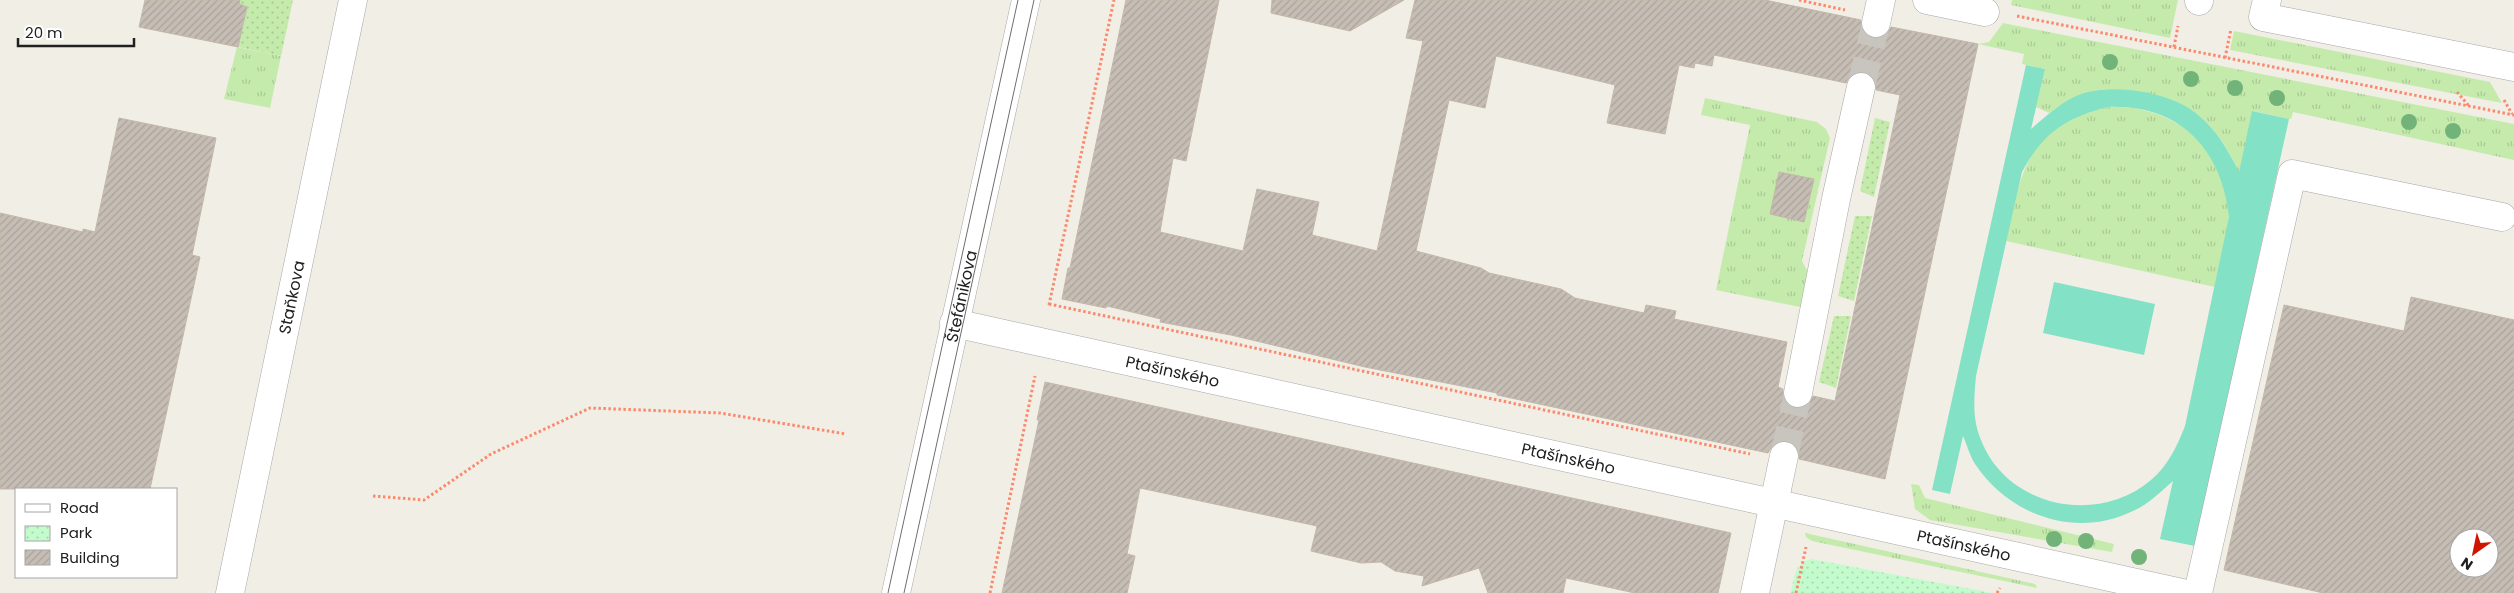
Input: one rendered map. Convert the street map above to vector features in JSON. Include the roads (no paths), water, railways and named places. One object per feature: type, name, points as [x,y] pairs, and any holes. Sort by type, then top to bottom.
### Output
[{"type":"street","name":"Staňkova","points":[[230,593],[353,0]]},
{"type":"street","name":"Štefánikova","points":[[896,593],[1026,0]]},
{"type":"street","points":[[1927,0],[1985,12]]},
{"type":"street","points":[[2267,0],[2263,17],[2514,67]]},
{"type":"street","points":[[1798,393],[1836,199],[1861,87]]},
{"type":"street","points":[[2198,593],[2292,174],[2502,218]]},
{"type":"street","name":"Ptašínského","points":[[954,323],[1774,504],[1794,506],[2074,582],[2182,593]]},
{"type":"street","points":[[1755,593],[1784,456]]},
{"type":"tunnel","points":[[1861,87],[1876,23]]},
{"type":"tunnel","points":[[1784,456],[1798,393]]},
{"type":"tram line","points":[[888,593],[1018,0]]},
{"type":"tram line","points":[[904,593],[1034,0]]}]
